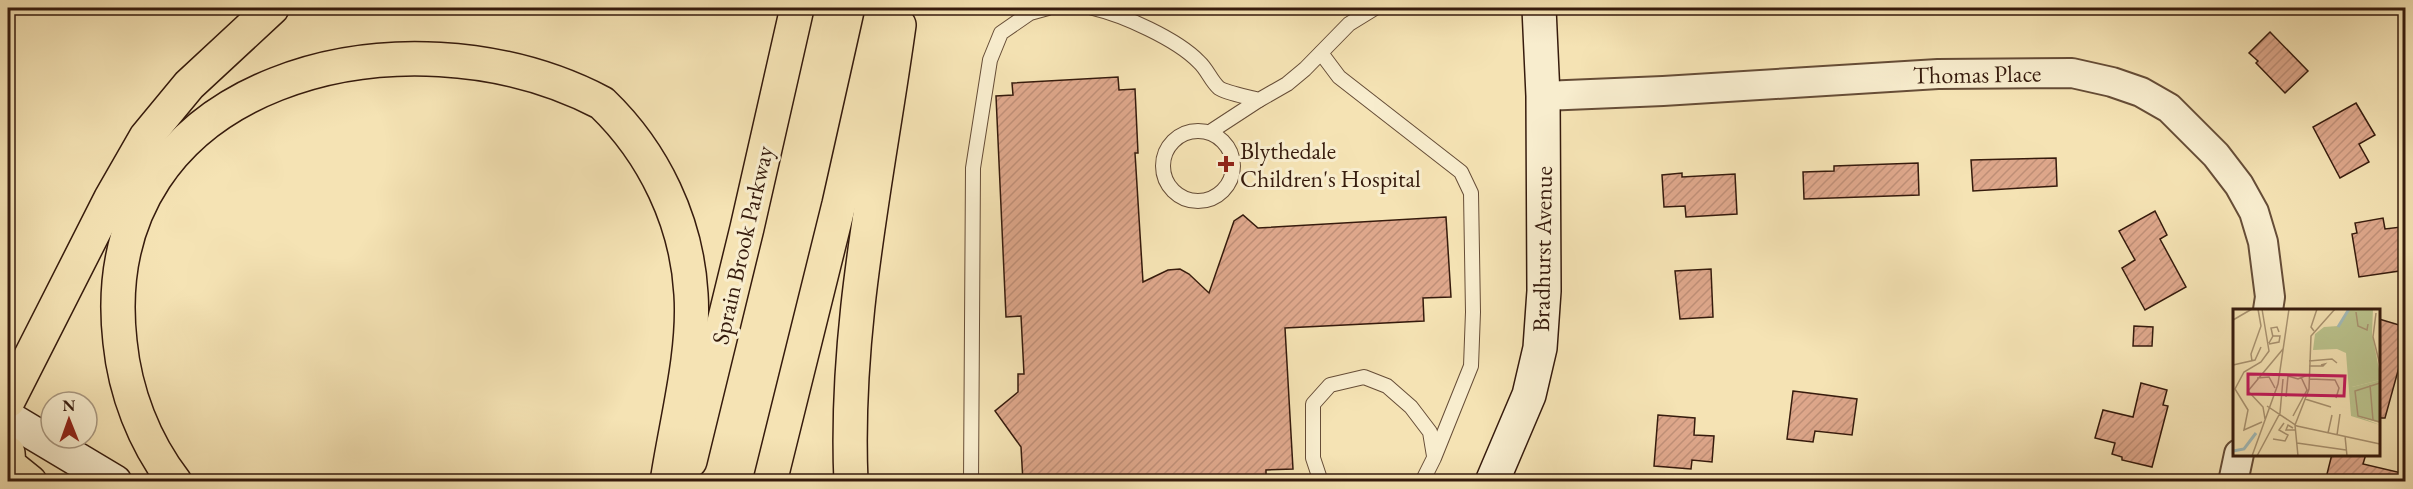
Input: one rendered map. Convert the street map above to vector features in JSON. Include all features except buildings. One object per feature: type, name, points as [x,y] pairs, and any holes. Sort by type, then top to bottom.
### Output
[{"type":"highway","points":[[8,401],[111,198],[146,137],[189,85],[272,8]]},
{"type":"highway","name":"Sprain Brook Parkway","points":[[684,482],[747,228],[797,8]]},
{"type":"highway","points":[[770,482],[837,214],[883,8]]},
{"type":"highway","points":[[851,482],[849,408],[856,313],[902,8]]},
{"type":"highway","points":[[503,39],[531,51],[560,68],[609,110],[648,159],[674,212],[688,267],[692,319],[667,482]]},
{"type":"highway","points":[[175,482],[151,444],[128,387],[122,358],[117,306],[123,252],[141,197],[171,143],[192,117],[217,93],[245,71],[275,53]]},
{"type":"main road","name":"Bradhurst Avenue","points":[[1492,482],[1529,395],[1540,351],[1544,291],[1543,96],[1539,8]]},
{"type":"main road","points":[[8,417],[115,482]]},
{"type":"street","name":"Thomas Place","points":[[1543,96],[1938,74],[2072,73],[2112,82],[2141,92],[2169,108],[2216,155],[2239,185],[2254,212],[2263,242],[2270,297],[2268,309]]},
{"type":"street","points":[[2233,482],[2239,456]]},
{"type":"lane","points":[[971,482],[973,168],[990,60],[1001,33],[1030,13],[1048,8]]},
{"type":"lane","points":[[1093,8],[1108,11],[1174,43],[1199,61],[1220,89],[1259,100]]},
{"type":"lane","points":[[1210,132],[1228,146],[1233,167],[1231,178],[1226,188],[1217,196],[1196,201],[1185,199],[1174,192],[1167,183],[1163,171],[1165,153],[1175,139],[1198,130],[1210,132],[1287,84],[1349,24],[1375,8]]},
{"type":"lane","points":[[1321,53],[1339,77],[1461,172],[1471,193],[1473,312],[1471,366],[1422,482]]},
{"type":"lane","points":[[1321,482],[1313,458],[1312,404],[1330,385],[1364,377],[1386,386],[1411,407],[1430,432],[1434,458]]},
{"type":"place","name":"Blythedale Children's Hospital","points":[[1226,164]]}]
